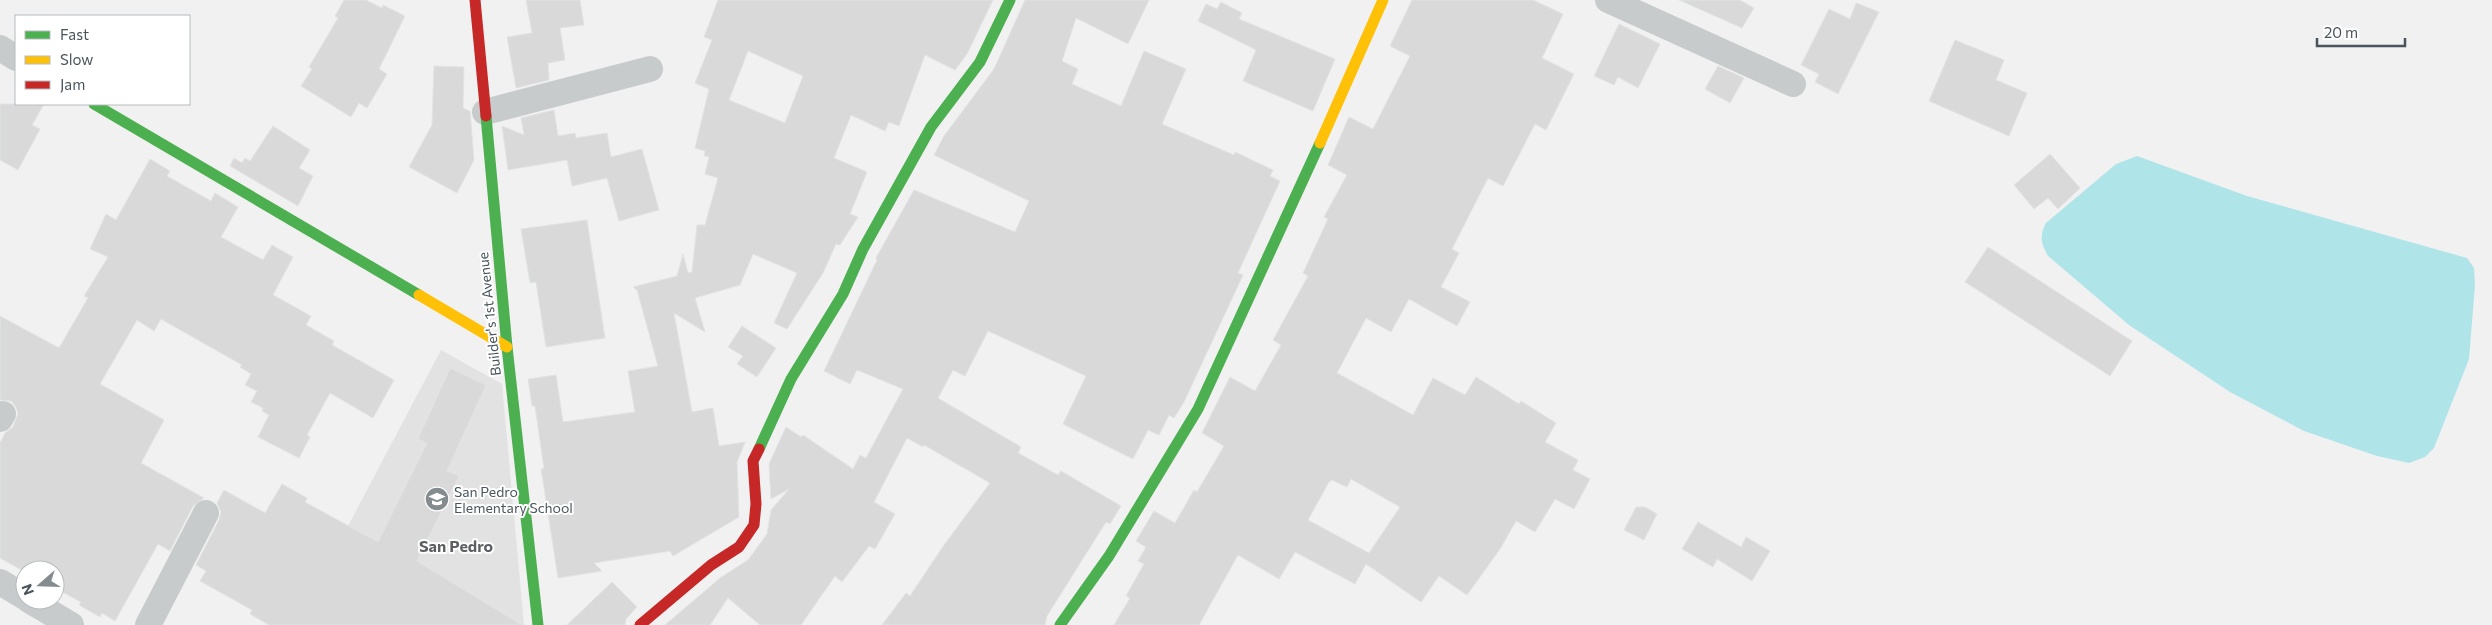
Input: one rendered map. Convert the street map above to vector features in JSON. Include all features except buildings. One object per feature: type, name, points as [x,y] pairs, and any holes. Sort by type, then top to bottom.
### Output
[{"type":"street","name":"Builder's 1st Avenue","points":[[475,0],[507,347],[538,625]]},
{"type":"street","points":[[640,625],[711,565],[738,547],[754,525],[756,504],[753,461],[791,379],[843,294],[864,249],[931,127],[980,62],[1010,0]]},
{"type":"street","points":[[1060,625],[1109,556],[1198,409],[1287,219],[1383,0]]},
{"type":"street","points":[[1608,0],[1793,84]]},
{"type":"street","points":[[0,48],[15,57]]},
{"type":"street","points":[[485,112],[650,69]]},
{"type":"street","points":[[96,105],[507,347]]},
{"type":"street","points":[[148,625],[206,513]]},
{"type":"street","points":[[0,582],[15,592]]},
{"type":"street","points":[[46,610],[71,625]]},
{"type":"shaded area","name":"San Pedro Elementary School","points":[[441,350],[502,384],[524,625],[322,625],[302,613]]},
{"type":"water","points":[[2137,156],[2247,196],[2467,258],[2474,268],[2475,285],[2469,359],[2434,448],[2425,457],[2409,463],[2377,456],[2304,431],[2230,392],[2129,325],[2048,256],[2042,240],[2042,232],[2046,223],[2116,164]]},
{"type":"traffic: fast","points":[[759,449],[791,379],[843,294],[863,249],[931,127],[980,62],[1010,0]]},
{"type":"traffic: fast","points":[[96,105],[419,295]]},
{"type":"traffic: fast","points":[[486,116],[507,347],[538,625]]},
{"type":"traffic: fast","points":[[1060,625],[1109,556],[1198,409],[1320,143]]},
{"type":"traffic: slow","points":[[1320,143],[1383,0]]},
{"type":"traffic: slow","points":[[419,295],[507,347]]},
{"type":"traffic: jam","points":[[475,0],[486,116]]},
{"type":"traffic: jam","points":[[640,625],[711,565],[739,547],[754,525],[756,504],[753,461],[759,449]]},
{"type":"place","name":"San Pedro Elementary School","points":[[437,499]]},
{"type":"district","name":"San Pedro","points":[[456,545]]}]
